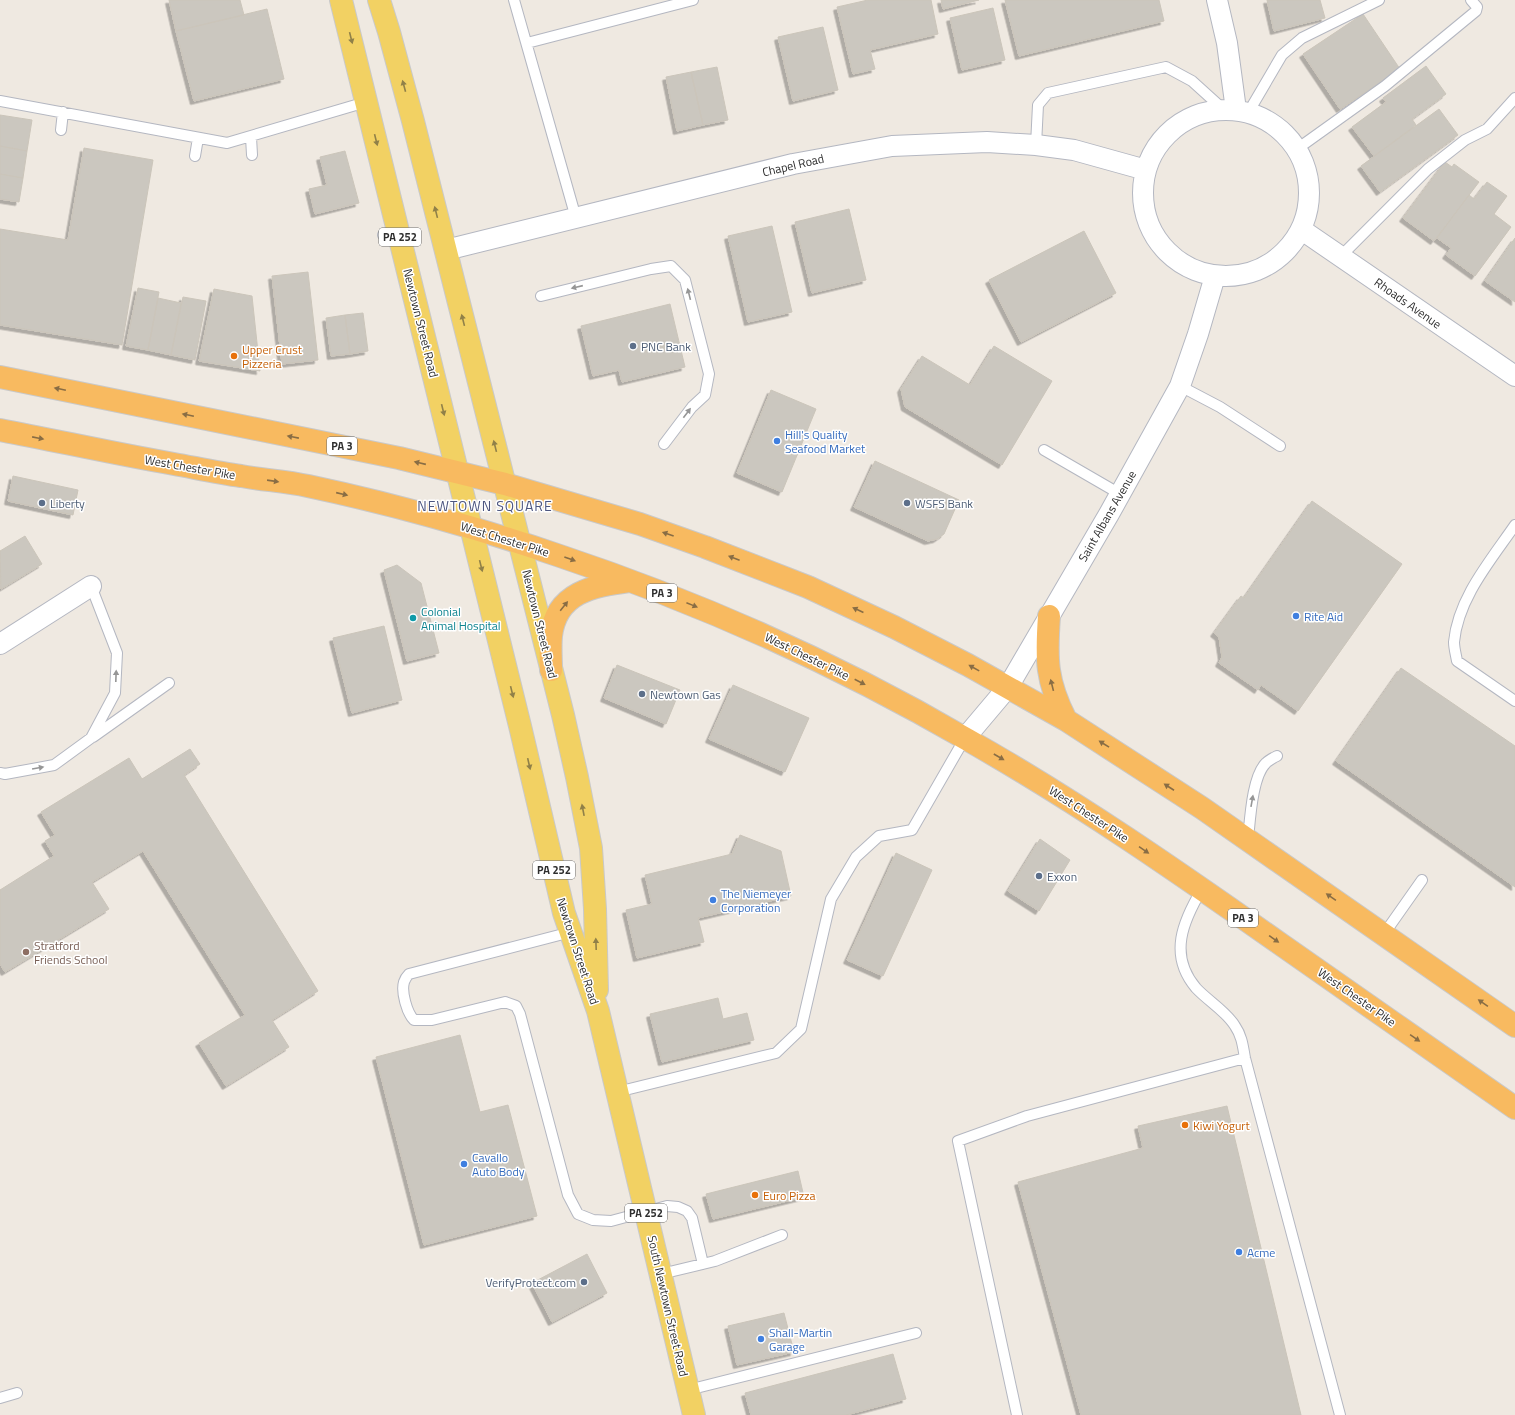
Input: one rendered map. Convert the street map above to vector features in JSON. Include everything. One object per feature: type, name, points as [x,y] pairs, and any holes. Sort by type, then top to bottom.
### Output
[{"type":"highway","name":"PA 3","points":[[0,377],[352,448],[505,484],[640,524],[808,587],[894,626],[1008,686],[1066,720],[1248,839],[1515,1026]]},
{"type":"highway","name":"West Chester Pike","points":[[0,430],[169,464],[304,485],[379,503],[471,528],[631,581],[696,607],[800,652],[920,713],[965,738],[1074,804],[1202,889],[1515,1108]]},
{"type":"highway","points":[[551,670],[551,636],[554,622],[566,602],[577,594],[593,587],[631,581]]},
{"type":"highway","points":[[1049,616],[1047,646],[1051,686],[1058,706],[1066,720]]},
{"type":"main road","name":"Newtown Street Road","points":[[341,0],[366,102],[390,234],[458,472],[519,718],[564,913],[598,1011]]},
{"type":"main road","name":"Newtown Street Road","points":[[379,0],[413,121],[446,250],[577,777],[591,848],[595,909],[598,1011]]},
{"type":"main road","name":"South Newtown Street Road","points":[[598,1011],[694,1415]]},
{"type":"street","points":[[1216,0],[1227,43],[1236,111]]},
{"type":"street","points":[[1236,111],[1271,123],[1281,130],[1297,149],[1304,162],[1308,176],[1310,191],[1309,209],[1302,230],[1297,238],[1285,253],[1275,262],[1248,274],[1235,276],[1215,276],[1195,270],[1176,260],[1167,253],[1155,236],[1149,225],[1144,209],[1143,192],[1146,170],[1156,148],[1176,125],[1200,114],[1236,111]]},
{"type":"street","name":"Chapel Road","points":[[446,250],[793,164],[886,147],[940,143],[988,142],[1036,145],[1074,150],[1146,170]]},
{"type":"street","name":"Rhoads Avenue","points":[[1302,230],[1515,376]]},
{"type":"street","name":"Saint Albans Avenue","points":[[965,738],[1008,686],[1120,494],[1180,386],[1198,334],[1215,276]]},
{"type":"street","points":[[0,644],[91,586]]},
{"type":"lane","points":[[514,0],[576,218]]},
{"type":"lane","points":[[527,43],[693,0]]},
{"type":"lane","points":[[1036,145],[1038,105],[1048,93],[1166,67],[1192,81],[1236,111],[1282,56],[1302,38],[1379,0]]},
{"type":"lane","points":[[1297,149],[1385,86],[1476,12],[1474,4]]},
{"type":"lane","points":[[1341,256],[1428,169],[1464,140],[1486,129],[1515,98]]},
{"type":"lane","points":[[0,101],[227,143],[366,102]]},
{"type":"lane","points":[[60,130],[63,112]]},
{"type":"lane","points":[[251,137],[252,155]]},
{"type":"lane","points":[[195,156],[198,138]]},
{"type":"lane","points":[[541,296],[671,266],[685,280],[709,374],[705,395],[692,407],[664,444]]},
{"type":"lane","points":[[1180,386],[1220,407],[1280,446]]},
{"type":"lane","points":[[1044,450],[1120,494]]},
{"type":"lane","points":[[1515,525],[1472,587],[1460,618],[1454,643],[1457,661],[1515,701]]},
{"type":"lane","points":[[91,586],[117,653],[115,693],[92,738]]},
{"type":"lane","points":[[0,773],[5,774],[54,765],[169,683]]},
{"type":"lane","points":[[617,1092],[776,1053],[801,1028],[831,899],[856,857],[879,836],[912,830],[965,738]]},
{"type":"lane","points":[[1248,839],[1252,800],[1257,778],[1265,763],[1277,756]]},
{"type":"lane","points":[[1384,934],[1422,880]]},
{"type":"lane","points":[[1202,889],[1190,910],[1184,925],[1181,942],[1182,959],[1187,975],[1196,988],[1235,1025],[1241,1037],[1245,1058],[1340,1415]]},
{"type":"lane","points":[[571,932],[409,974],[404,980],[402,990],[410,1016],[414,1020],[432,1020],[505,1002],[516,1006],[520,1014],[568,1195],[578,1214],[593,1220],[611,1221],[667,1206],[678,1207],[688,1211],[692,1218],[703,1264]]},
{"type":"lane","points":[[1017,1415],[958,1141],[1027,1116],[1245,1058]]},
{"type":"lane","points":[[661,1274],[714,1261],[782,1236]]},
{"type":"lane","points":[[688,1390],[916,1333]]},
{"type":"lane","points":[[0,1398],[17,1393]]},
{"type":"building","points":[[169,0],[240,0],[244,15],[176,31]]},
{"type":"building","points":[[868,0],[931,0],[938,34],[870,50],[875,69],[853,74],[837,7]]},
{"type":"building","points":[[941,0],[979,0],[943,9]]},
{"type":"building","points":[[1005,0],[1159,0],[1164,21],[1019,56]]},
{"type":"building","points":[[1267,0],[1320,0],[1325,18],[1274,31]]},
{"type":"building","points":[[993,8],[1005,60],[962,70],[950,18]]},
{"type":"building","points":[[267,9],[284,79],[194,101],[176,31]]},
{"type":"building","points":[[1363,14],[1400,69],[1340,109],[1303,54]]},
{"type":"building","points":[[823,27],[838,90],[793,101],[778,37]]},
{"type":"building","points":[[1426,66],[1446,94],[1412,119],[1416,125],[1374,156],[1352,127],[1386,102],[1383,98]]},
{"type":"building","points":[[717,67],[728,120],[703,125],[691,72]]},
{"type":"building","points":[[691,72],[703,125],[677,131],[666,77]]},
{"type":"building","points":[[1439,109],[1458,135],[1380,192],[1361,166]]},
{"type":"building","points":[[0,115],[32,120],[27,151],[0,146]]},
{"type":"building","points":[[0,146],[27,151],[23,178],[0,174]]},
{"type":"building","points":[[84,148],[153,160],[122,345],[0,325],[0,229],[68,240]]},
{"type":"building","points":[[345,151],[359,203],[315,214],[309,189],[327,185],[320,157]]},
{"type":"building","points":[[1445,162],[1452,167],[1454,164],[1479,182],[1434,241],[1403,218]]},
{"type":"building","points":[[0,174],[23,178],[19,202],[0,199]]},
{"type":"building","points":[[1487,182],[1507,196],[1494,214],[1511,227],[1475,276],[1446,255],[1451,248],[1437,238],[1469,195],[1474,199]]},
{"type":"building","points":[[849,209],[866,280],[812,293],[795,222]]},
{"type":"building","points":[[772,226],[792,312],[748,322],[728,236]]},
{"type":"building","points":[[1084,231],[1116,293],[1021,342],[989,280]]},
{"type":"building","points":[[1515,238],[1515,302],[1485,281]]},
{"type":"building","points":[[308,272],[318,360],[282,364],[272,276]]},
{"type":"building","points":[[138,288],[159,292],[148,350],[126,346]]},
{"type":"building","points":[[214,289],[252,296],[260,371],[199,361]]},
{"type":"building","points":[[183,297],[206,301],[195,360],[171,355]]},
{"type":"building","points":[[158,298],[181,303],[171,355],[148,350]]},
{"type":"building","name":"PNC Bank","points":[[670,304],[685,367],[622,382],[619,370],[593,376],[581,326]]},
{"type":"building","points":[[363,313],[368,351],[350,354],[345,315]]},
{"type":"building","points":[[345,315],[350,354],[331,356],[326,318]]},
{"type":"building","points":[[994,346],[1052,381],[1002,465],[905,407],[901,389],[922,356],[970,385]]},
{"type":"building","name":"Hill's Quality Seafood Market","points":[[771,390],[816,409],[782,492],[737,473]]},
{"type":"building","name":"WSFS Bank","points":[[875,461],[959,500],[944,534],[937,539],[928,541],[854,507]]},
{"type":"building","points":[[13,476],[78,490],[73,515],[8,501]]},
{"type":"building","name":"Rite Aid","points":[[1312,501],[1402,564],[1298,711],[1261,685],[1258,690],[1219,663],[1222,657],[1219,637],[1214,633],[1241,596],[1244,598]]},
{"type":"building","points":[[25,536],[42,564],[1,589],[0,551]]},
{"type":"building","name":"Colonial Animal Hospital","points":[[397,565],[421,583],[439,653],[407,661],[384,570]]},
{"type":"building","points":[[384,626],[402,700],[352,713],[333,638]]},
{"type":"building","name":"Newtown Gas","points":[[617,665],[680,690],[666,724],[604,698]]},
{"type":"building","points":[[1401,668],[1515,746],[1515,887],[1336,761]]},
{"type":"building","points":[[733,685],[809,718],[785,772],[709,739]]},
{"type":"building","points":[[190,749],[200,764],[184,775],[318,991],[272,1020],[289,1047],[226,1086],[199,1043],[245,1015],[143,851],[92,882],[109,909],[5,972],[0,964],[0,890],[54,856],[45,841],[55,835],[41,812],[129,758],[142,779]]},
{"type":"building","name":"The Niemeyer Corporation","points":[[740,835],[781,851],[791,896],[698,918],[704,942],[637,958],[626,910],[652,904],[645,875],[732,854]]},
{"type":"building","name":"Exxon","points":[[1040,839],[1070,860],[1039,911],[1008,891]]},
{"type":"building","points":[[896,853],[932,870],[883,976],[847,960]]},
{"type":"building","points":[[718,998],[723,1019],[747,1013],[754,1040],[662,1062],[650,1014]]},
{"type":"building","name":"Cavallo Auto Body","points":[[460,1035],[480,1112],[508,1105],[537,1216],[424,1245],[376,1057]]},
{"type":"building","points":[[1227,1106],[1301,1415],[1081,1415],[1018,1182],[1143,1148],[1138,1126]]},
{"type":"building","name":"Euro Pizza","points":[[798,1171],[804,1197],[713,1219],[706,1194]]},
{"type":"building","points":[[587,1254],[607,1293],[552,1322],[532,1283]]},
{"type":"building","name":"Shall-Martin Garage","points":[[784,1313],[794,1352],[737,1365],[728,1326]]},
{"type":"building","points":[[893,1354],[906,1399],[846,1415],[751,1415],[745,1393]]},
{"type":"place","name":"PNC Bank","points":[[633,346]]},
{"type":"place","name":"Upper Crust Pizzeria","points":[[234,356]]},
{"type":"place","name":"Hill's Quality Seafood Market","points":[[777,441]]},
{"type":"place","name":"Liberty","points":[[42,503]]},
{"type":"place","name":"WSFS Bank","points":[[907,503]]},
{"type":"place","name":"Rite Aid","points":[[1296,616]]},
{"type":"place","name":"Colonial Animal Hospital","points":[[413,618]]},
{"type":"place","name":"Newtown Gas","points":[[642,694]]},
{"type":"place","name":"Exxon","points":[[1039,876]]},
{"type":"place","name":"The Niemeyer Corporation","points":[[713,900]]},
{"type":"place","name":"Stratford Friends School","points":[[26,952]]},
{"type":"place","name":"Kiwi Yogurt","points":[[1185,1125]]},
{"type":"place","name":"Cavallo Auto Body","points":[[464,1164]]},
{"type":"place","name":"Euro Pizza","points":[[755,1195]]},
{"type":"place","name":"Acme","points":[[1239,1252]]},
{"type":"place","name":"VerifyProtect.com","points":[[584,1282]]},
{"type":"place","name":"Shall-Martin Garage","points":[[761,1339]]},
{"type":"district","name":"NEWTOWN SQUARE","points":[[485,505]]}]
